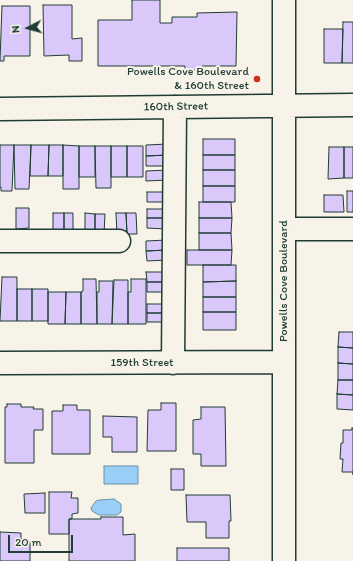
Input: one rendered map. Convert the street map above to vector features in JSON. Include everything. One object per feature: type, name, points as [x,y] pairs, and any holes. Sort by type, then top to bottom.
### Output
[{"type":"street","name":"Powells Cove Boulevard","points":[[284,0],[284,561]]},
{"type":"street","name":"160th Street","points":[[0,109],[353,105]]},
{"type":"street","points":[[173,362],[175,107]]},
{"type":"street","points":[[284,228],[353,229]]},
{"type":"street","points":[[0,241],[119,241]]},
{"type":"street","name":"159th Street","points":[[0,363],[284,362]]},
{"type":"water","points":[[104,466],[138,466],[138,484],[104,484]]},
{"type":"water","points":[[114,499],[121,504],[121,512],[117,515],[99,515],[92,511],[91,508],[96,501]]},
{"type":"building","points":[[132,0],[160,0],[160,23],[172,23],[172,17],[197,17],[197,13],[237,12],[236,66],[202,66],[203,70],[185,70],[185,66],[98,66],[98,20],[132,20]]},
{"type":"building","points":[[43,5],[72,5],[72,39],[82,38],[82,61],[69,61],[69,55],[44,56]]},
{"type":"building","points":[[2,6],[30,6],[30,56],[4,56],[4,61],[0,61]]},
{"type":"building","points":[[343,22],[353,22],[353,63],[342,63]]},
{"type":"building","points":[[324,29],[343,29],[342,63],[324,63]]},
{"type":"building","points":[[203,139],[235,139],[235,155],[203,155]]},
{"type":"building","points":[[168,144],[168,155],[146,156],[146,145]]},
{"type":"building","points":[[0,145],[14,145],[12,191],[1,191]]},
{"type":"building","points":[[14,145],[31,145],[29,189],[15,189]]},
{"type":"building","points":[[31,145],[49,145],[48,176],[30,176]]},
{"type":"building","points":[[49,145],[63,145],[63,176],[48,176]]},
{"type":"building","points":[[63,145],[79,146],[79,189],[63,189]]},
{"type":"building","points":[[79,146],[95,146],[95,177],[79,177]]},
{"type":"building","points":[[95,146],[111,146],[111,188],[96,188]]},
{"type":"building","points":[[111,146],[127,146],[127,177],[111,177]]},
{"type":"building","points":[[127,146],[143,146],[143,177],[127,177]]},
{"type":"building","points":[[329,147],[344,147],[344,178],[328,179]]},
{"type":"building","points":[[344,147],[353,147],[353,178],[344,178]]},
{"type":"building","points":[[168,155],[168,166],[146,166],[146,156]]},
{"type":"building","points":[[203,155],[235,155],[235,170],[203,170]]},
{"type":"building","points":[[168,170],[168,180],[146,181],[146,171]]},
{"type":"building","points":[[203,170],[235,170],[235,186],[203,186]]},
{"type":"building","points":[[203,186],[235,186],[235,202],[203,202]]},
{"type":"building","points":[[347,191],[353,191],[353,212],[347,212]]},
{"type":"building","points":[[147,192],[167,192],[167,202],[147,202]]},
{"type":"building","points":[[324,195],[343,195],[344,212],[324,212]]},
{"type":"building","points":[[199,202],[231,202],[232,218],[199,218]]},
{"type":"building","points":[[16,208],[29,208],[29,228],[16,229]]},
{"type":"building","points":[[147,209],[167,209],[166,218],[147,218]]},
{"type":"building","points":[[53,213],[64,213],[64,234],[53,234]]},
{"type":"building","points":[[64,213],[73,213],[73,234],[64,234]]},
{"type":"building","points":[[85,213],[95,214],[95,234],[85,234]]},
{"type":"building","points":[[116,213],[126,213],[127,234],[117,234]]},
{"type":"building","points":[[126,213],[136,213],[137,234],[127,234]]},
{"type":"building","points":[[95,214],[105,214],[104,234],[95,234]]},
{"type":"building","points":[[147,218],[166,218],[166,229],[147,228]]},
{"type":"building","points":[[199,218],[232,218],[231,233],[199,233]]},
{"type":"building","points":[[199,233],[231,233],[232,250],[199,250]]},
{"type":"building","points":[[167,240],[167,250],[146,251],[146,241]]},
{"type":"building","points":[[167,250],[167,260],[147,261],[146,251]]},
{"type":"building","points":[[187,250],[232,250],[231,265],[187,265]]},
{"type":"building","points":[[203,265],[236,265],[236,281],[203,282]]},
{"type":"building","points":[[146,272],[167,272],[167,282],[147,282]]},
{"type":"building","points":[[2,277],[17,277],[17,321],[0,321]]},
{"type":"building","points":[[83,279],[96,279],[97,324],[81,324],[81,292],[83,291]]},
{"type":"building","points":[[131,279],[146,279],[146,324],[128,324],[128,292],[131,292]]},
{"type":"building","points":[[114,280],[128,280],[128,324],[112,324]]},
{"type":"building","points":[[99,281],[113,281],[112,324],[97,324],[97,292],[99,292]]},
{"type":"building","points":[[236,281],[236,297],[203,297],[203,282]]},
{"type":"building","points":[[147,282],[167,282],[167,292],[147,292]]},
{"type":"building","points":[[17,289],[32,289],[32,321],[17,321]]},
{"type":"building","points":[[32,289],[48,289],[48,321],[32,321]]},
{"type":"building","points":[[48,292],[66,292],[65,324],[48,324]]},
{"type":"building","points":[[66,292],[81,292],[81,324],[65,324]]},
{"type":"building","points":[[203,297],[236,297],[236,312],[203,312]]},
{"type":"building","points":[[147,304],[167,304],[167,313],[147,313]]},
{"type":"building","points":[[203,312],[236,312],[236,330],[203,330]]},
{"type":"building","points":[[147,313],[167,313],[167,322],[147,322]]},
{"type":"building","points":[[339,332],[353,332],[353,348],[338,347]]},
{"type":"building","points":[[338,347],[353,348],[353,364],[338,363]]},
{"type":"building","points":[[338,363],[353,364],[353,380],[338,380]]},
{"type":"building","points":[[338,380],[353,380],[353,395],[337,394]]},
{"type":"building","points":[[337,394],[353,395],[353,410],[337,409]]},
{"type":"building","points":[[161,403],[176,403],[176,451],[147,451],[148,410],[161,410]]},
{"type":"building","points":[[7,404],[21,404],[21,407],[43,409],[43,430],[34,430],[34,463],[5,463],[5,407],[7,407]]},
{"type":"building","points":[[63,405],[77,405],[77,410],[90,410],[90,454],[52,454],[52,411],[63,411]]},
{"type":"building","points":[[201,407],[225,407],[226,466],[201,466],[201,454],[193,454],[193,420],[201,419]]},
{"type":"building","points":[[103,416],[137,417],[137,452],[112,452],[112,437],[103,437]]},
{"type":"building","points":[[352,428],[353,472],[342,472],[343,459],[340,459],[341,443],[343,443],[343,430],[352,430]]},
{"type":"building","points":[[171,469],[184,469],[184,490],[171,490]]},
{"type":"building","points":[[49,492],[72,492],[71,498],[78,498],[78,513],[72,514],[72,519],[69,519],[69,534],[49,534]]},
{"type":"building","points":[[45,493],[45,513],[25,513],[24,494]]},
{"type":"building","points":[[186,495],[230,495],[231,521],[229,521],[229,538],[206,538],[206,522],[187,522]]},
{"type":"building","points":[[101,517],[123,517],[123,535],[135,534],[135,561],[69,561],[69,519],[101,519]]},
{"type":"building","points":[[0,532],[21,533],[21,542],[30,542],[30,561],[0,561]]},
{"type":"building","points":[[177,548],[229,548],[229,561],[177,561]]},
{"type":"place","name":"Powells Cove Boulevard & 160th Street","points":[[257,79]]}]
